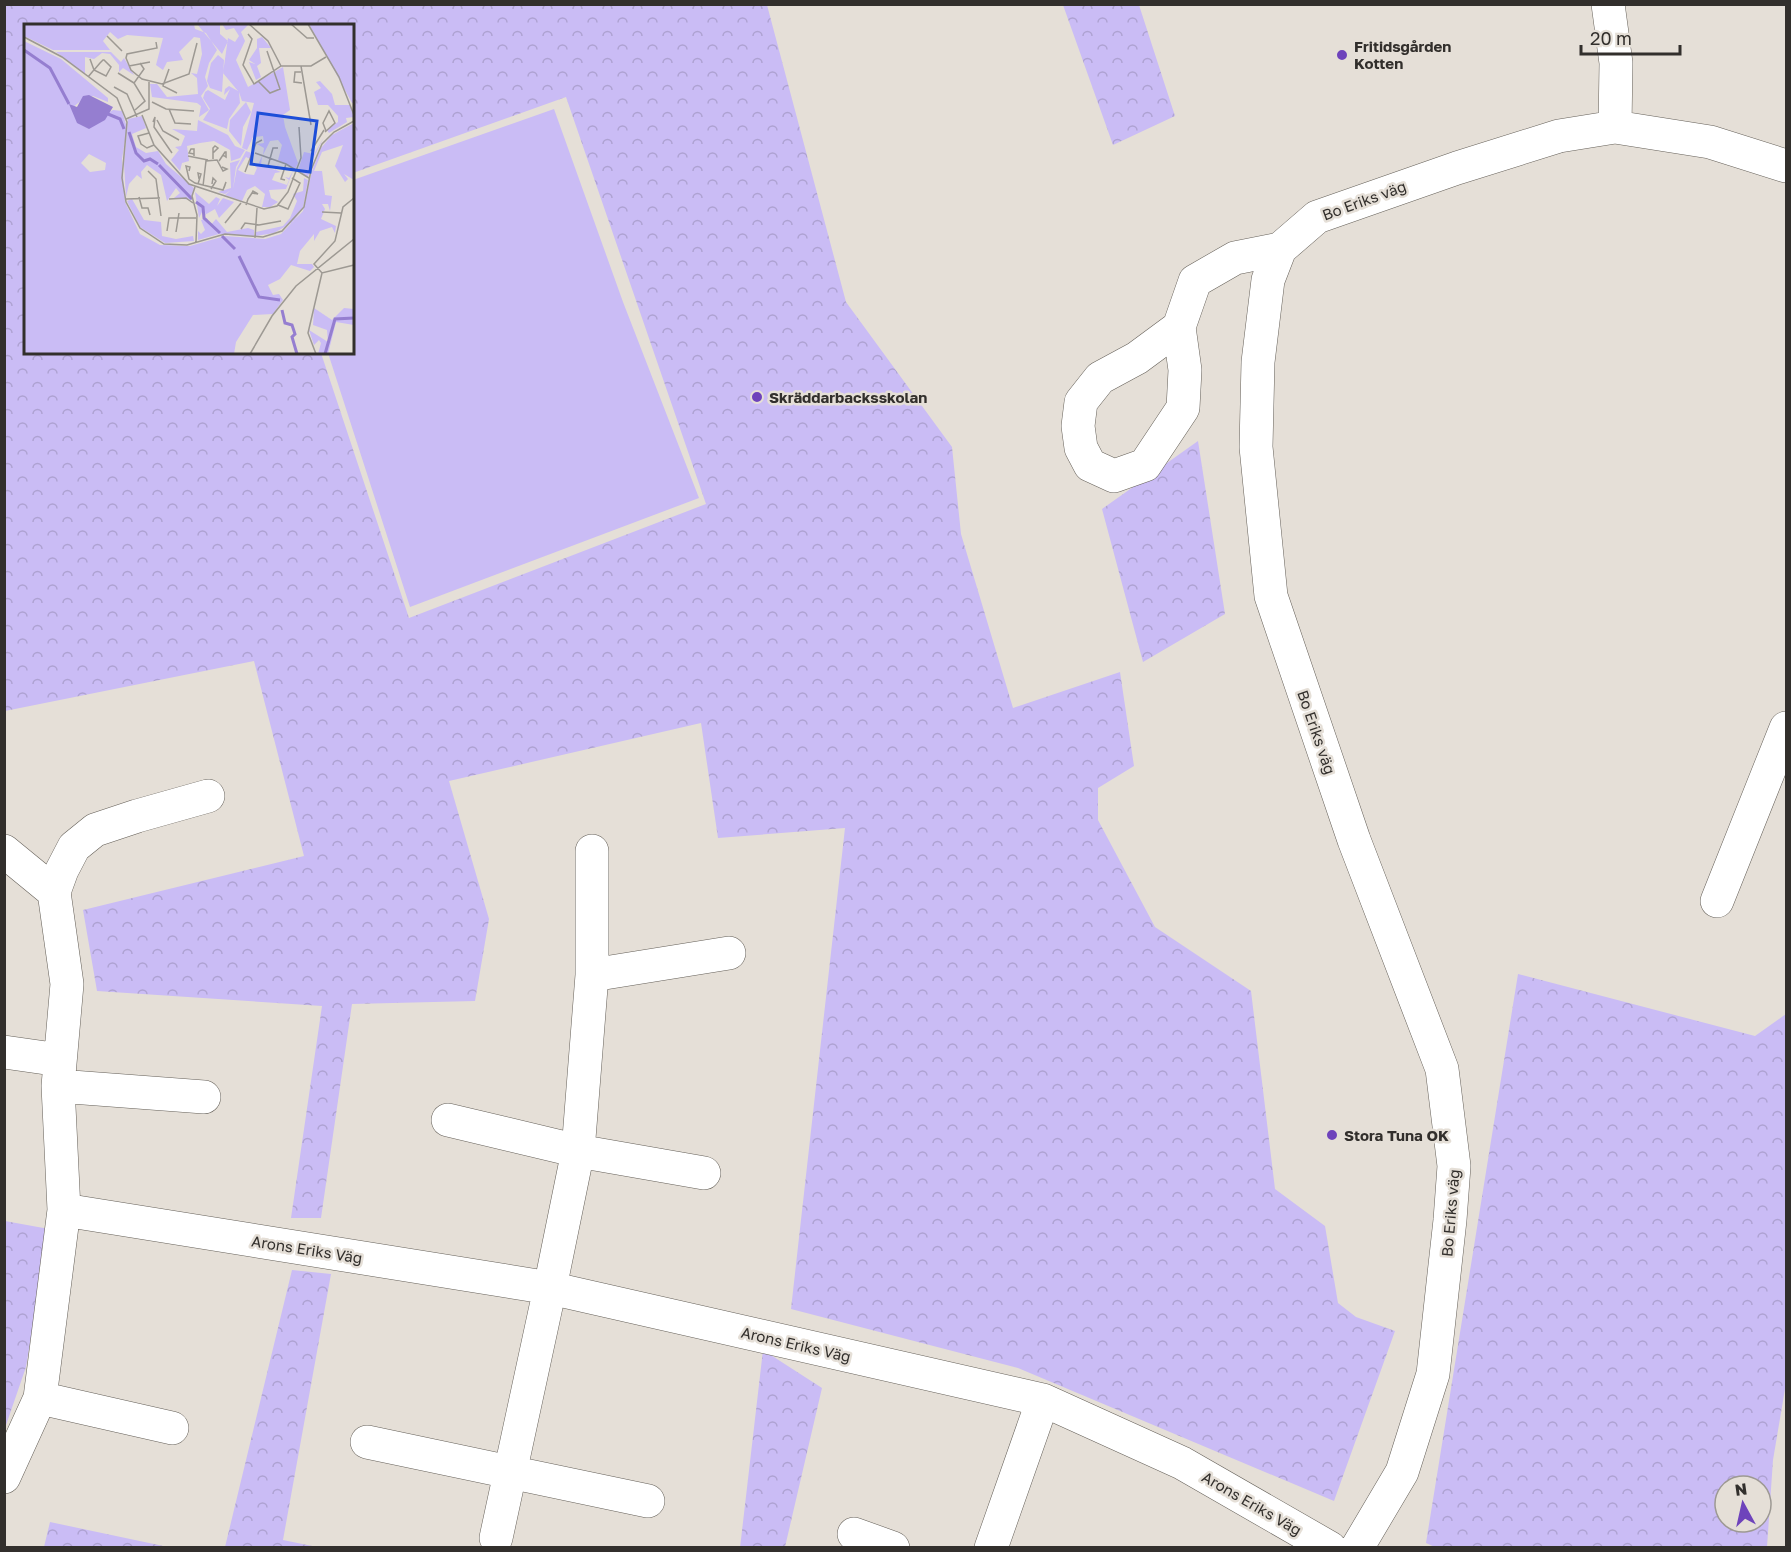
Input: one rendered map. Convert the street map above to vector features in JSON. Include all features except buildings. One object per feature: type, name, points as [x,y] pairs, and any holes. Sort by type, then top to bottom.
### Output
[{"type":"street","points":[[1608,4],[1616,63],[1615,127]]},
{"type":"street","name":"Bo Eriks väg","points":[[1358,1548],[1402,1472],[1433,1374],[1447,1255],[1454,1166],[1442,1069],[1354,840],[1270,596],[1256,447],[1258,362],[1268,280],[1280,249],[1317,217],[1456,168],[1559,136],[1615,127],[1710,142],[1786,166]]},
{"type":"street","points":[[1179,327],[1195,281],[1235,258],[1280,249]]},
{"type":"street","points":[[1717,901],[1786,728]]},
{"type":"street","points":[[4,1477],[40,1398],[64,1210],[59,1073],[67,984],[54,891],[74,847],[95,830],[208,796]]},
{"type":"street","points":[[4,851],[54,891]]},
{"type":"street","points":[[496,1538],[578,1151],[592,975],[592,851]]},
{"type":"street","points":[[592,975],[729,953]]},
{"type":"street","points":[[4,1052],[59,1073],[204,1097]]},
{"type":"street","points":[[448,1120],[578,1151],[704,1173]]},
{"type":"street","name":"Arons Eriks Väg","points":[[64,1210],[550,1288],[1043,1400],[1182,1463],[1330,1548]]},
{"type":"street","points":[[40,1398],[172,1428]]},
{"type":"street","points":[[991,1548],[1043,1400]]},
{"type":"street","points":[[367,1442],[648,1501]]},
{"type":"street","points":[[854,1534],[893,1548]]},
{"type":"green space","points":[[5,4],[767,5],[846,302],[952,447],[961,534],[1013,708],[1120,672],[1134,766],[1098,788],[1098,820],[1155,927],[1251,991],[1275,1189],[1325,1226],[1338,1303],[1356,1317],[1395,1331],[1334,1501],[1018,1368],[791,1309],[845,828],[718,838],[701,723],[449,781],[489,919],[475,1001],[352,1004],[321,1218],[291,1218],[322,1006],[97,991],[83,910],[304,856],[254,661],[5,711]]},
{"type":"green space","points":[[1063,5],[1139,5],[1175,116],[1113,145]]},
{"type":"green space","points":[[554,109],[623,302],[699,498],[410,607],[328,354],[354,354],[354,180]]},
{"type":"green space","points":[[1198,441],[1225,614],[1143,662],[1102,509]]},
{"type":"green space","points":[[1518,974],[1755,1036],[1786,1014],[1786,1383],[1772,1474],[1713,1474],[1713,1534],[1768,1534],[1767,1547],[1437,1548],[1426,1543]]},
{"type":"green space","points":[[5,1221],[49,1229],[26,1367],[5,1428]]},
{"type":"green space","points":[[292,1270],[331,1274],[283,1540],[317,1547],[225,1547]]},
{"type":"green space","points":[[763,1350],[822,1388],[785,1547],[740,1548]]},
{"type":"green space","points":[[50,1522],[168,1547],[44,1547]]},
{"type":"place","name":"Fritidsgården Kotten","points":[[1342,55]]},
{"type":"place","name":"Skräddarbacksskolan","points":[[757,397]]},
{"type":"place","name":"Stora Tuna OK","points":[[1332,1135]]}]
